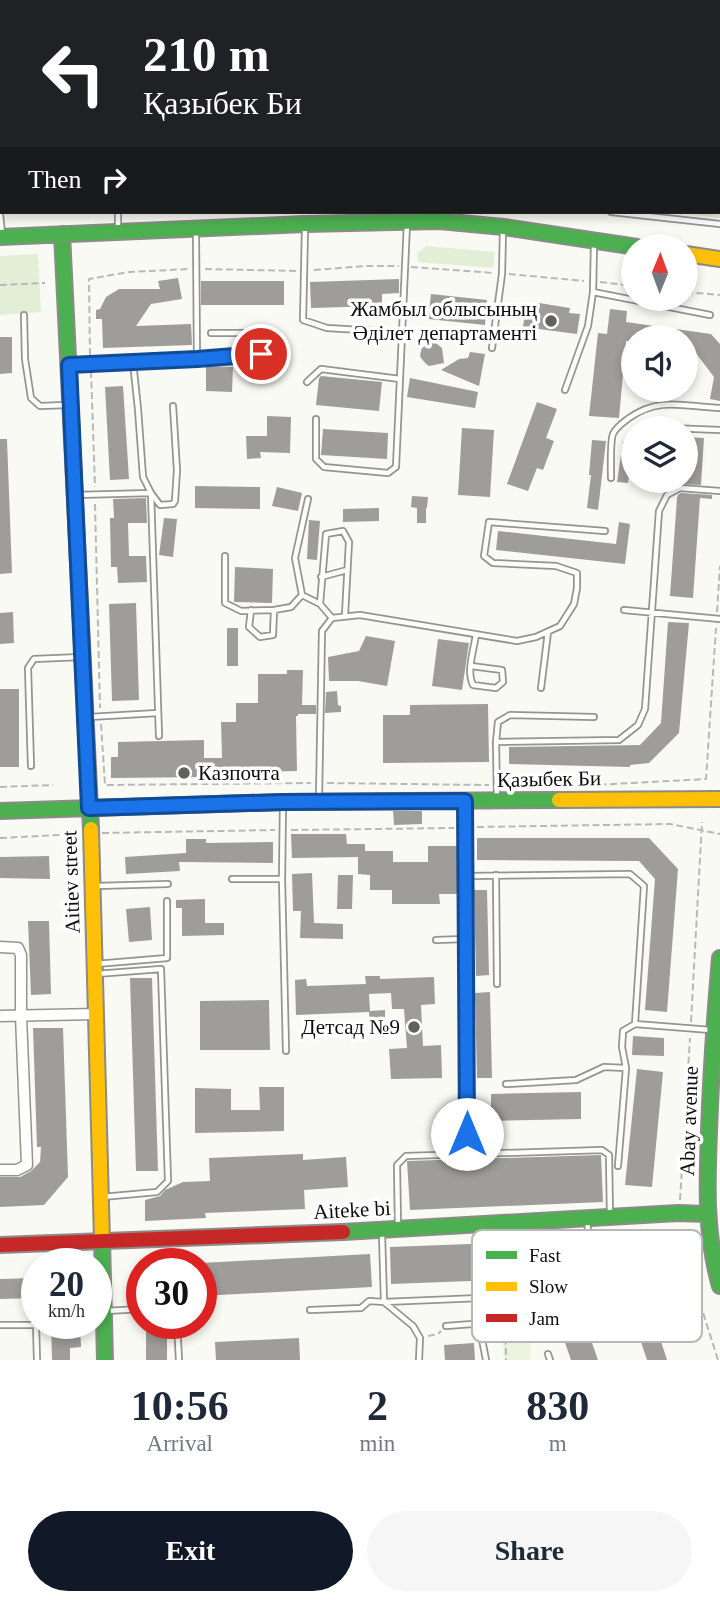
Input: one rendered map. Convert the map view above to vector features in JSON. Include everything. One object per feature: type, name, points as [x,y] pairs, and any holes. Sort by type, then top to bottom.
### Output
[{"type":"street","points":[[1,237],[407,217],[503,227],[621,244]]},
{"type":"street","name":"Aitiev street","points":[[62,234],[91,834],[102,1248]]},
{"type":"street","points":[[698,256],[720,259]]},
{"type":"street","name":"Қазыбек Би","points":[[0,811],[283,802],[720,799]]},
{"type":"street","points":[[465,801],[467,1134]]},
{"type":"street","points":[[0,947],[18,948],[21,955],[27,1165],[17,1170],[0,1170]]},
{"type":"street","name":"Abay avenue","points":[[720,958],[714,1030],[716,1072],[706,1214],[720,1286]]},
{"type":"street","points":[[0,1016],[96,1014]]},
{"type":"street","name":"Aiteke bi","points":[[0,1245],[382,1230],[678,1213],[706,1214]]},
{"type":"street","name":"Aitiev street","points":[[105,1339],[105,1360]]},
{"type":"lane","points":[[0,214],[1,237]]},
{"type":"lane","points":[[118,214],[118,232]]},
{"type":"lane","points":[[629,214],[720,224]]},
{"type":"lane","points":[[316,419],[316,459],[324,467],[388,473],[396,467],[407,217]]},
{"type":"lane","points":[[304,223],[303,320],[327,328],[378,331]]},
{"type":"lane","points":[[492,348],[502,274],[503,227]]},
{"type":"lane","points":[[196,228],[197,359]]},
{"type":"lane","points":[[565,390],[588,326],[593,292],[594,240]]},
{"type":"lane","points":[[593,292],[710,315]]},
{"type":"lane","points":[[24,315],[25,359],[31,398],[40,406],[71,405]]},
{"type":"lane","points":[[69,365],[261,354],[264,340],[258,333],[211,333]]},
{"type":"lane","points":[[133,362],[143,477],[160,505],[173,504],[176,501],[173,406]]},
{"type":"lane","points":[[307,382],[321,369],[400,379]]},
{"type":"lane","points":[[611,478],[612,434],[640,410],[656,405],[720,408]]},
{"type":"lane","points":[[698,429],[720,430]]},
{"type":"lane","points":[[496,742],[619,740],[638,725],[645,709],[659,511],[667,495],[680,488],[720,491]]},
{"type":"lane","points":[[75,495],[151,493]]},
{"type":"lane","points":[[151,493],[159,737]]},
{"type":"lane","points":[[302,596],[295,558],[309,499]]},
{"type":"lane","points":[[319,803],[322,631],[332,618],[360,615],[517,641],[536,637],[560,626],[574,604],[577,573],[556,566],[493,563],[484,556],[489,522],[605,531]]},
{"type":"lane","points":[[320,604],[326,534],[344,531],[349,542],[345,615]]},
{"type":"lane","points":[[225,556],[225,603],[240,611],[291,607],[302,596]]},
{"type":"lane","points":[[321,577],[347,570]]},
{"type":"lane","points":[[302,596],[320,604],[332,618]]},
{"type":"lane","points":[[251,610],[249,627],[260,637],[273,635],[274,610]]},
{"type":"lane","points":[[624,610],[718,618]]},
{"type":"lane","points":[[541,688],[548,632]]},
{"type":"lane","points":[[471,666],[502,670],[503,682],[496,688],[473,685],[470,678],[471,666],[476,634]]},
{"type":"lane","points":[[31,766],[28,668],[34,659],[82,657]]},
{"type":"lane","points":[[85,717],[158,713]]},
{"type":"lane","points":[[497,801],[498,722],[510,715],[594,717]]},
{"type":"lane","points":[[283,802],[286,1051]]},
{"type":"lane","points":[[466,876],[631,874],[644,886],[635,1024]]},
{"type":"lane","points":[[496,876],[497,984]]},
{"type":"lane","points":[[232,879],[282,879]]},
{"type":"lane","points":[[92,886],[168,884]]},
{"type":"lane","points":[[95,969],[167,958],[167,901]]},
{"type":"lane","points":[[436,940],[466,939]]},
{"type":"lane","points":[[95,969],[161,969],[168,1181],[157,1192],[101,1197]]},
{"type":"lane","points":[[618,1166],[626,1068],[622,1047],[623,1031],[635,1024],[714,1030]]},
{"type":"lane","points":[[506,1084],[576,1080],[604,1067],[626,1068]]},
{"type":"lane","points":[[398,1229],[397,1165],[406,1156],[602,1150],[609,1155],[610,1217]]},
{"type":"lane","points":[[587,1218],[589,1230]]},
{"type":"lane","points":[[382,1230],[384,1302],[413,1326],[419,1338],[419,1360]]},
{"type":"lane","points":[[310,1310],[361,1308],[369,1301],[472,1298]]},
{"type":"lane","points":[[446,1326],[472,1324]]},
{"type":"lane","points":[[0,1325],[36,1325],[37,1360]]},
{"type":"lane","points":[[177,1339],[178,1360]]},
{"type":"lane","points":[[483,1342],[486,1360]]},
{"type":"path","points":[[100,707],[89,279],[170,269],[304,271],[405,266],[621,285]]},
{"type":"path","points":[[0,285],[45,283]]},
{"type":"path","points":[[698,293],[720,295]]},
{"type":"path","points":[[506,785],[576,786],[706,779],[720,566]]},
{"type":"path","points":[[101,720],[105,785],[312,783]]},
{"type":"path","points":[[326,783],[492,785]]},
{"type":"path","points":[[0,787],[52,785]]},
{"type":"path","points":[[691,1020],[702,822]]},
{"type":"path","points":[[0,838],[282,830],[670,824],[720,834]]},
{"type":"path","points":[[680,1201],[690,1033]]},
{"type":"path","points":[[702,1309],[718,1360]]},
{"type":"path","points":[[419,1338],[438,1334],[446,1326]]},
{"type":"path","points":[[506,1342],[506,1360]]},
{"type":"green space","points":[[691,214],[720,214],[720,218]]},
{"type":"green space","points":[[426,246],[495,252],[493,268],[418,262],[417,253]]},
{"type":"green space","points":[[38,254],[41,312],[0,315],[0,256]]},
{"type":"green space","points":[[503,1342],[530,1342],[531,1360],[504,1360]]},
{"type":"building","points":[[178,278],[182,299],[151,304],[136,326],[191,324],[192,345],[103,348],[102,319],[96,319],[96,310],[100,309],[106,297],[119,289],[160,289],[158,281]]},
{"type":"building","points":[[399,279],[399,293],[382,294],[382,306],[311,308],[310,282]]},
{"type":"building","points":[[201,281],[284,281],[284,305],[201,305]]},
{"type":"building","points":[[431,294],[487,300],[485,325],[428,319]]},
{"type":"building","name":"Жамбыл облысының Әділет департаменті","points":[[539,303],[570,308],[569,313],[580,314],[577,334],[523,327],[526,306],[539,307]]},
{"type":"building","points":[[610,309],[627,312],[626,322],[647,325],[621,325],[619,418],[589,416],[598,333],[607,334]]},
{"type":"building","points":[[698,332],[711,334],[720,344],[720,401],[710,399],[714,377],[698,356]]},
{"type":"building","points":[[0,337],[12,337],[12,373],[0,374]]},
{"type":"building","points":[[432,342],[442,348],[444,363],[429,366],[420,355],[422,348]]},
{"type":"building","points":[[470,352],[485,354],[479,386],[441,370],[459,359],[468,358]]},
{"type":"building","points":[[206,366],[233,367],[232,392],[206,391]]},
{"type":"building","points":[[321,376],[382,382],[379,411],[316,405]]},
{"type":"building","points":[[410,378],[478,392],[475,408],[407,397]]},
{"type":"building","points":[[123,386],[129,479],[110,480],[105,387]]},
{"type":"building","points":[[537,402],[557,409],[546,438],[554,441],[543,470],[537,468],[528,491],[507,484]]},
{"type":"building","points":[[267,416],[291,417],[290,453],[260,452],[261,458],[247,459],[246,436],[267,436]]},
{"type":"building","points":[[462,428],[494,430],[490,497],[458,495]]},
{"type":"building","points":[[323,429],[388,433],[387,459],[321,455]]},
{"type":"building","points":[[698,438],[704,438],[701,485],[698,485]]},
{"type":"building","points":[[0,439],[7,439],[12,573],[0,574]]},
{"type":"building","points":[[592,440],[606,441],[598,510],[587,508]]},
{"type":"building","points":[[621,455],[621,482],[617,482]]},
{"type":"building","points":[[195,486],[260,487],[260,509],[195,508]]},
{"type":"building","points":[[277,487],[302,493],[298,511],[272,506]]},
{"type":"building","points":[[678,495],[712,495],[712,499],[700,498],[693,598],[670,596]]},
{"type":"building","points":[[412,496],[428,497],[426,523],[417,523],[417,508],[411,507]]},
{"type":"building","points":[[146,498],[147,523],[128,523],[129,556],[146,556],[147,582],[118,583],[117,567],[111,567],[110,518],[114,518],[113,499]]},
{"type":"building","points":[[379,508],[379,521],[343,522],[343,509]]},
{"type":"building","points":[[164,518],[177,519],[173,557],[159,555]]},
{"type":"building","points":[[309,520],[320,521],[317,560],[307,559]]},
{"type":"building","points":[[619,522],[630,524],[625,564],[496,550],[498,531],[616,544]]},
{"type":"building","points":[[235,567],[273,569],[272,603],[234,602]]},
{"type":"building","points":[[136,603],[139,700],[112,701],[109,604]]},
{"type":"building","points":[[13,612],[14,643],[0,644],[0,613]]},
{"type":"building","points":[[668,622],[689,623],[679,733],[649,763],[630,767],[509,764],[509,747],[640,745],[661,723]]},
{"type":"building","points":[[227,628],[238,628],[238,666],[227,666]]},
{"type":"building","points":[[366,636],[395,641],[387,686],[358,681],[329,681],[328,657],[359,651]]},
{"type":"building","points":[[438,639],[469,643],[462,690],[432,686]]},
{"type":"building","points":[[287,670],[303,670],[302,705],[316,705],[316,714],[296,716],[297,771],[212,773],[212,777],[111,778],[111,757],[118,757],[118,742],[204,740],[204,758],[222,758],[221,722],[236,722],[236,703],[258,703],[258,674],[287,674]]},
{"type":"building","points":[[0,689],[19,689],[19,767],[0,767]]},
{"type":"building","points":[[337,691],[341,712],[325,713],[326,692]]},
{"type":"building","points":[[488,704],[489,762],[383,763],[383,715],[410,715],[410,705]]},
{"type":"building","points":[[393,811],[422,811],[422,824],[394,825]]},
{"type":"building","points":[[291,834],[346,834],[347,844],[365,844],[365,851],[393,851],[393,862],[428,862],[428,846],[457,846],[457,894],[439,894],[440,904],[392,904],[392,890],[370,890],[370,875],[358,874],[358,857],[292,858]]},
{"type":"building","points":[[477,838],[649,838],[678,869],[667,1012],[645,1010],[655,879],[639,861],[477,860]]},
{"type":"building","points":[[186,839],[206,839],[206,843],[273,842],[273,863],[179,862],[180,871],[126,874],[125,857],[186,853]]},
{"type":"building","points":[[49,856],[50,879],[0,878],[0,857]]},
{"type":"building","points":[[312,873],[314,923],[343,924],[343,939],[300,938],[301,911],[293,911],[292,874]]},
{"type":"building","points":[[338,875],[353,875],[352,909],[337,909]]},
{"type":"building","points":[[474,890],[487,890],[489,975],[476,976]]},
{"type":"building","points":[[205,899],[205,923],[224,923],[224,935],[182,936],[182,908],[176,908],[176,900]]},
{"type":"building","points":[[150,907],[152,940],[129,942],[126,909]]},
{"type":"building","points":[[28,921],[49,921],[51,994],[31,995]]},
{"type":"building","points":[[365,976],[380,976],[380,979],[434,977],[435,1004],[421,1005],[423,1046],[441,1045],[442,1078],[391,1079],[389,1049],[407,1048],[404,1009],[392,1009],[391,993],[369,994],[370,1011],[385,1010],[385,1030],[370,1031],[369,1012],[296,1015],[295,980],[306,979],[307,986],[366,984]]},
{"type":"building","points":[[130,978],[152,978],[158,1171],[136,1171]]},
{"type":"building","points":[[490,992],[492,1078],[477,1078],[475,993]]},
{"type":"building","points":[[269,1000],[270,1050],[200,1050],[200,1001]]},
{"type":"building","points":[[33,1028],[63,1028],[68,1177],[44,1205],[0,1207],[0,1177],[20,1177],[40,1162],[41,1147],[37,1147]]},
{"type":"building","points":[[633,1036],[664,1038],[664,1056],[632,1055]]},
{"type":"building","points":[[637,1069],[663,1072],[652,1187],[625,1185]]},
{"type":"building","points":[[259,1087],[284,1087],[284,1131],[195,1133],[195,1088],[231,1089],[231,1110],[260,1110]]},
{"type":"building","points":[[581,1092],[581,1119],[491,1121],[491,1094]]},
{"type":"building","points":[[303,1154],[303,1160],[346,1157],[348,1187],[304,1190],[305,1209],[205,1213],[206,1218],[145,1221],[145,1200],[160,1196],[165,1190],[183,1182],[210,1181],[209,1158]]},
{"type":"building","points":[[601,1155],[603,1202],[410,1210],[407,1161]]},
{"type":"building","points":[[472,1244],[472,1281],[391,1284],[390,1247]]},
{"type":"building","points":[[370,1254],[372,1287],[217,1295],[217,1262]]},
{"type":"building","points":[[21,1278],[21,1298],[0,1299],[0,1279]]},
{"type":"building","points":[[299,1338],[300,1360],[216,1360],[215,1342]]},
{"type":"building","points":[[51,1339],[81,1339],[81,1347],[70,1348],[70,1360],[52,1360]]},
{"type":"building","points":[[146,1339],[167,1339],[167,1360],[146,1360]]},
{"type":"building","points":[[565,1342],[592,1342],[598,1360],[571,1360]]},
{"type":"building","points":[[641,1342],[661,1342],[667,1360],[647,1360]]},
{"type":"building","points":[[474,1343],[475,1360],[445,1360],[444,1345]]},
{"type":"traffic: fast","points":[[0,237],[439,221],[504,227],[621,245]]},
{"type":"traffic: fast","points":[[62,234],[91,829]]},
{"type":"traffic: fast","points":[[0,811],[283,802],[559,800]]},
{"type":"traffic: fast","points":[[720,958],[708,1151],[709,1228],[720,1286]]},
{"type":"traffic: fast","points":[[343,1232],[678,1213],[706,1214]]},
{"type":"traffic: fast","points":[[102,1240],[105,1360]]},
{"type":"traffic: slow","points":[[698,256],[720,259]]},
{"type":"traffic: slow","points":[[559,800],[720,799]]},
{"type":"traffic: slow","points":[[91,829],[102,1240]]},
{"type":"traffic: jam","points":[[0,1245],[343,1232]]},
{"type":"place","name":"Жамбыл облысының Әділет департаменті","points":[[551,321]]},
{"type":"place","name":"Казпочта","points":[[184,773]]},
{"type":"place","name":"Детсад №9","points":[[414,1027]]},
{"type":"route","points":[[261,354],[69,365],[89,808],[283,802],[465,801],[467,1134]]}]
